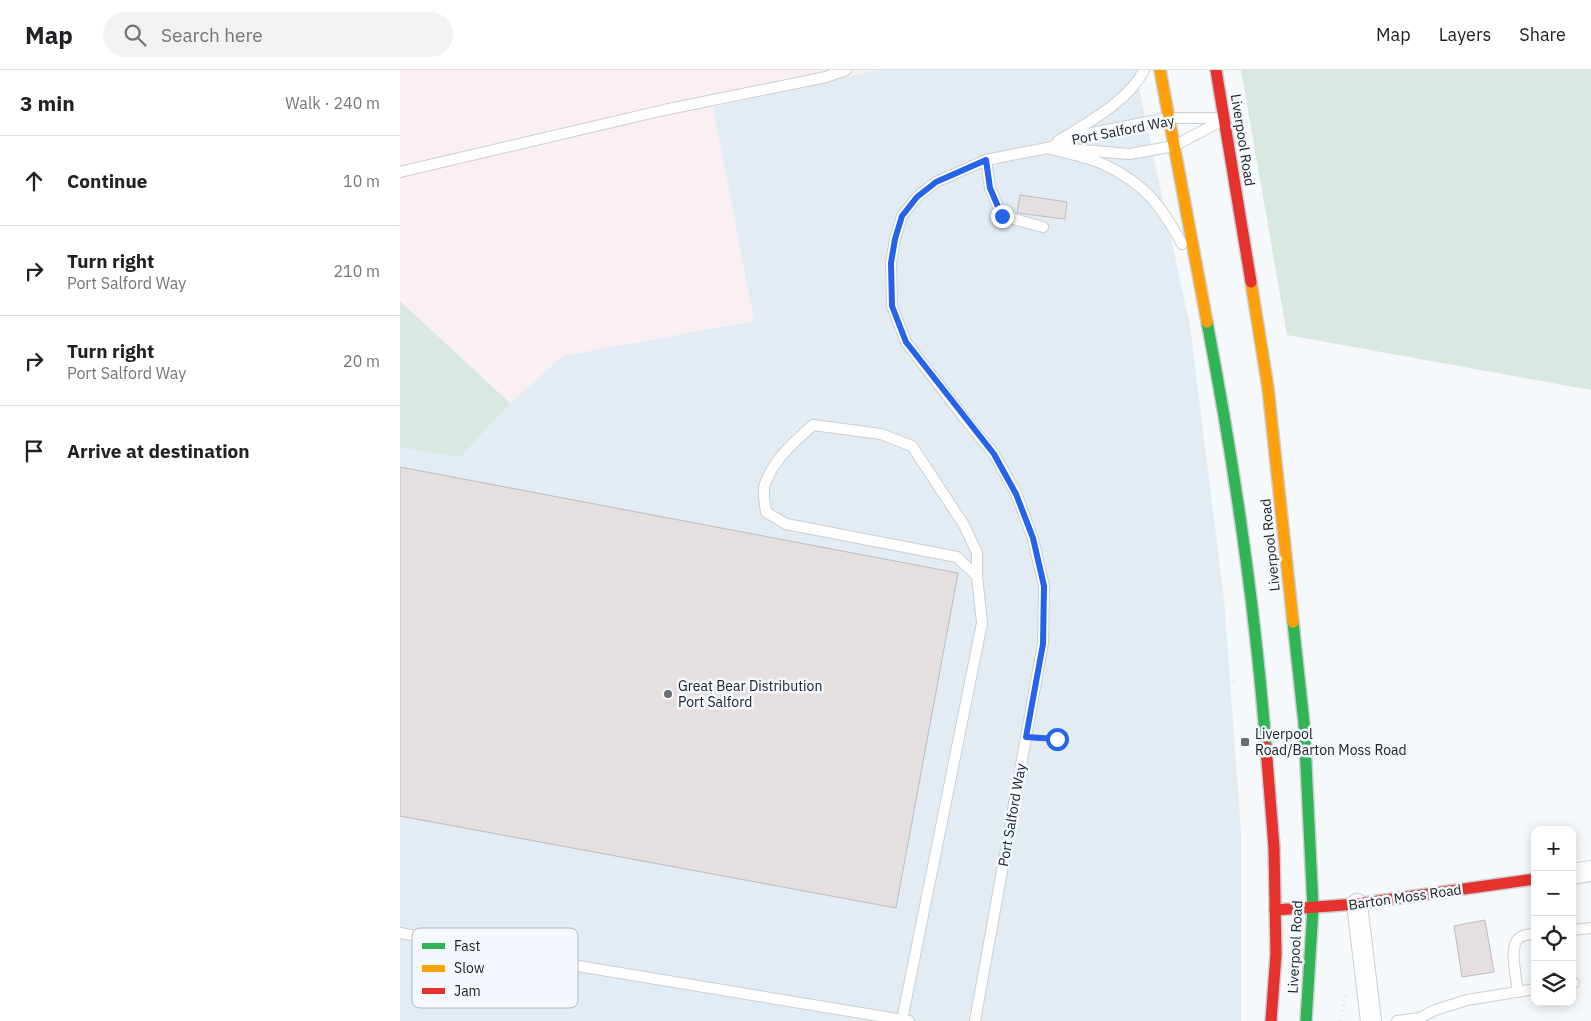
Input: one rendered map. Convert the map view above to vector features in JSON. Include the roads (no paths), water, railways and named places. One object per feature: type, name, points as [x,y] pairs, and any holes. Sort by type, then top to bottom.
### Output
[{"type":"main road","points":[[1160,70],[1198,277]]},
{"type":"main road","name":"Liverpool Road","points":[[1216,70],[1268,388],[1304,723],[1313,908],[1306,1021]]},
{"type":"main road","name":"Liverpool Road","points":[[1198,277],[1223,406],[1243,531],[1260,672],[1274,847],[1276,954],[1270,1021]]},
{"type":"main road","name":"Barton Moss Road","points":[[1275,910],[1357,904],[1531,880]]},
{"type":"street","points":[[1576,873],[1591,871]]},
{"type":"street","points":[[1357,904],[1371,1021]]},
{"type":"lane","points":[[400,172],[664,110],[826,77],[846,70]]},
{"type":"lane","name":"Port Salford Way","points":[[1046,148],[1111,107],[1141,76],[1144,70]]},
{"type":"lane","name":"Port Salford Way","points":[[975,1021],[1043,644],[1044,586],[1033,538],[1016,494],[994,454],[906,342],[892,306],[891,263],[895,239],[902,216],[917,197],[936,182],[986,160],[1046,148],[1092,133],[1168,118],[1225,118]]},
{"type":"lane","name":"Port Salford Way","points":[[1046,148],[1130,154],[1174,146],[1225,118]]},
{"type":"lane","name":"Port Salford Way","points":[[1046,148],[1102,164],[1136,183],[1158,205],[1172,225],[1198,277]]},
{"type":"lane","points":[[986,160],[990,188],[1002,216],[1043,227]]},
{"type":"lane","points":[[578,966],[906,1020],[982,623],[977,576],[977,553],[964,525],[912,446],[882,434],[813,425],[792,444],[774,467],[764,485],[766,512],[786,524],[956,557],[977,576]]},
{"type":"lane","points":[[1576,930],[1591,928]]},
{"type":"lane","points":[[1518,992],[1513,953],[1514,944],[1520,938],[1531,935]]},
{"type":"lane","points":[[1397,1021],[1420,1018],[1435,1010],[1467,1000],[1531,990]]},
{"type":"place","name":"Great Bear Distribution Port Salford","points":[[668,694]]},
{"type":"place","name":"Liverpool Road/Barton Moss Road","points":[[1245,742]]}]
